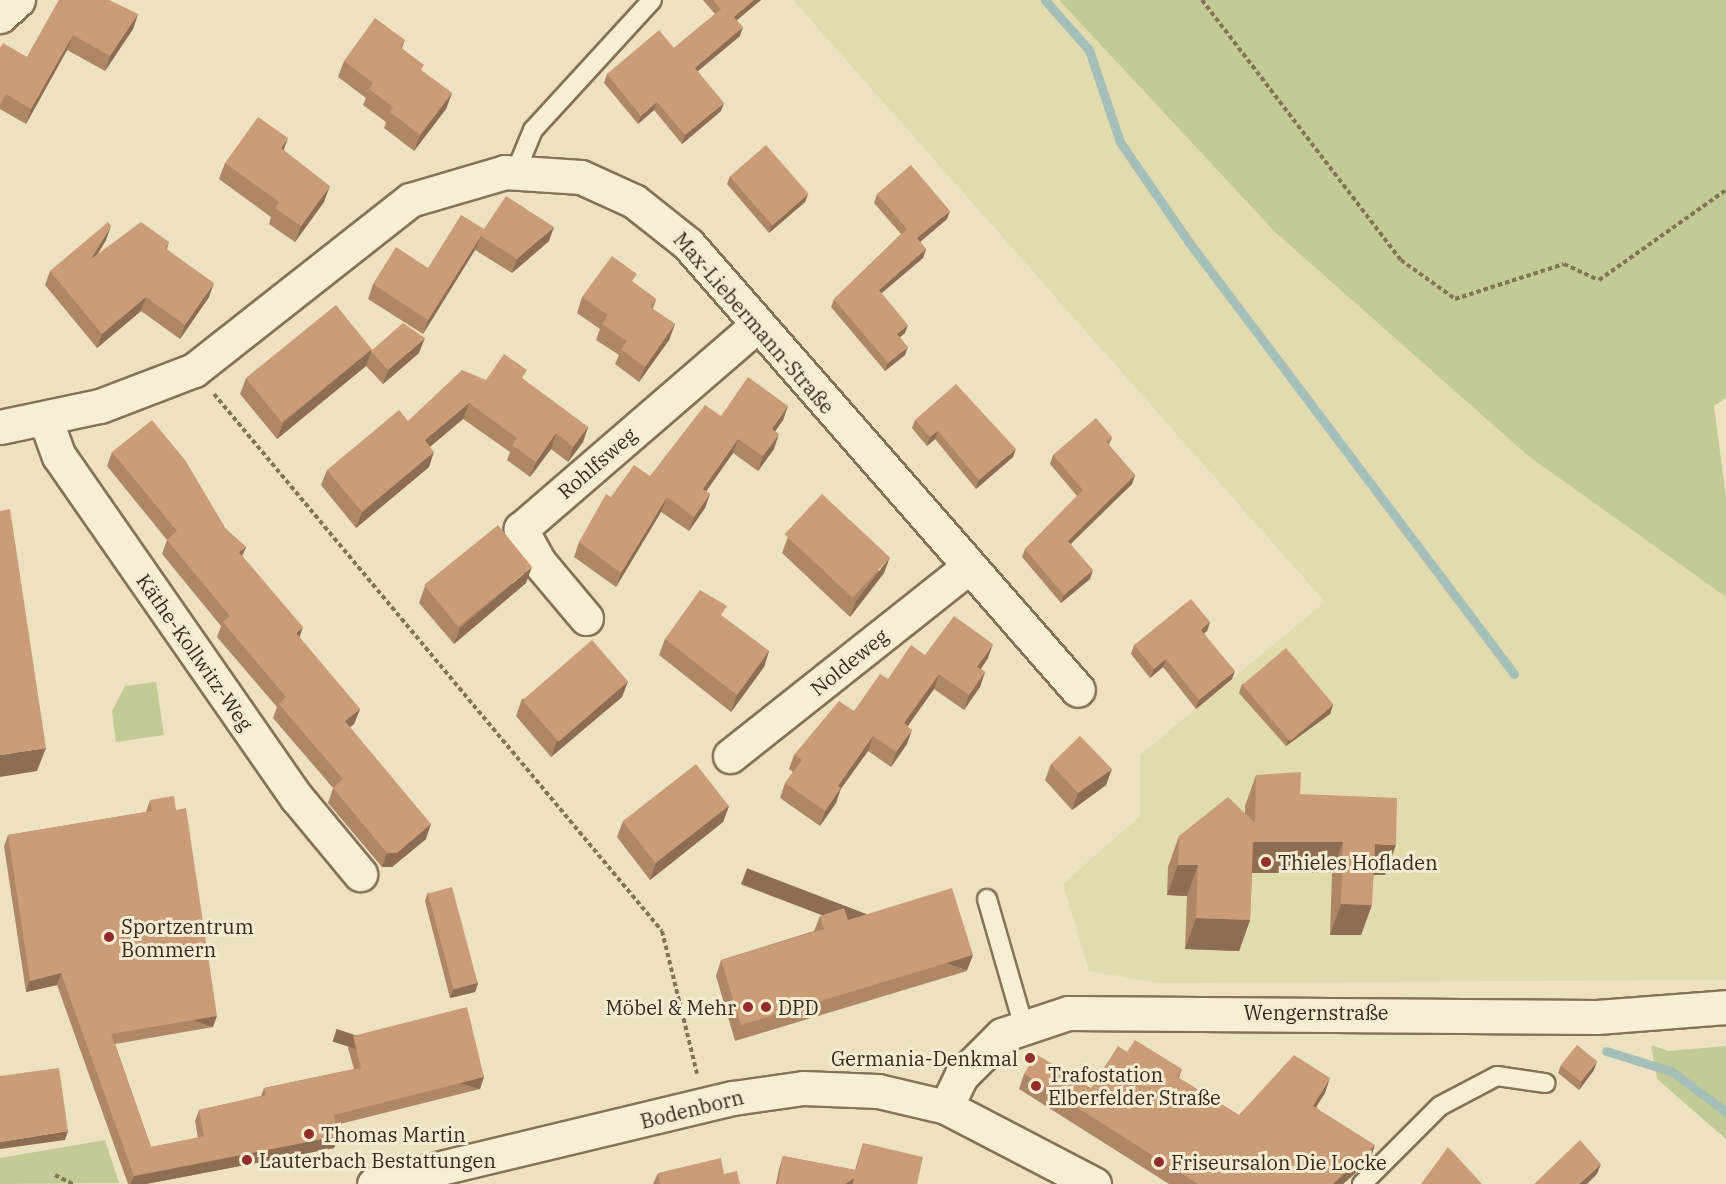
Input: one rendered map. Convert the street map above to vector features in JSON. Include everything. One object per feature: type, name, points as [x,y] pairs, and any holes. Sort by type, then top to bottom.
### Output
[{"type":"street","points":[[0,16],[18,0]]},
{"type":"street","name":"Max-Liebermann-Straße","points":[[0,427],[46,421],[168,385],[195,370],[410,200],[478,177],[516,171],[581,177],[634,201],[688,244],[967,568],[1078,690]]},
{"type":"street","name":"Rohlfsweg","points":[[586,618],[539,562],[521,529],[757,325]]},
{"type":"street","name":"Käthe-Kollwitz-Weg","points":[[46,421],[66,466],[297,798],[360,874]]},
{"type":"street","name":"Noldeweg","points":[[730,756],[967,568]]},
{"type":"street","name":"Wengernstraße","points":[[946,1107],[980,1053],[1023,1024],[1100,1011],[1597,1017],[1726,1007]]},
{"type":"street","name":"Bodenborn","points":[[374,1184],[704,1104],[767,1092],[840,1089],[946,1107],[1094,1184]]},
{"type":"lane","points":[[516,171],[533,130],[652,0]]},
{"type":"lane","points":[[987,899],[1023,1024]]},
{"type":"lane","points":[[1362,1184],[1440,1106],[1497,1076],[1545,1083]]},
{"type":"path","points":[[1202,0],[1401,260],[1455,299],[1564,264],[1599,280],[1726,190]]},
{"type":"path","points":[[195,370],[662,931],[704,1104]]},
{"type":"path","points":[[56,1175],[74,1184]]},
{"type":"shaded area","points":[[793,0],[1059,0],[1275,232],[1527,455],[1726,597],[1726,980],[1160,983],[1089,971],[1063,884],[1140,816],[1140,755],[1325,602]]},
{"type":"green space","points":[[1059,0],[1726,0],[1726,398],[1714,406],[1726,497],[1726,597],[1527,455],[1275,232]]},
{"type":"green space","points":[[156,682],[164,735],[116,742],[112,711],[125,686]]},
{"type":"green space","points":[[1651,1045],[1668,1051],[1726,1046],[1726,1139],[1657,1079]]},
{"type":"green space","points":[[105,1140],[119,1183],[0,1184],[0,1158]]},
{"type":"building","points":[[59,0],[109,0],[138,14],[110,56],[73,35],[31,109],[6,94],[0,105],[0,48],[3,43],[27,57]]},
{"type":"building","points":[[713,0],[754,0],[734,17],[743,27],[695,68],[724,103],[685,135],[657,102],[641,116],[607,74],[659,30],[674,48],[721,9]]},
{"type":"building","points":[[375,18],[405,40],[400,47],[424,65],[421,70],[452,93],[420,135],[390,112],[393,107],[369,89],[373,83],[344,61]]},
{"type":"building","points":[[258,117],[288,138],[281,148],[330,186],[301,226],[275,208],[279,202],[225,163]]},
{"type":"building","points":[[766,145],[809,194],[772,226],[730,176]]},
{"type":"building","points":[[911,165],[950,211],[917,238],[926,249],[879,290],[908,325],[897,334],[908,347],[888,363],[834,299],[907,229],[877,194]]},
{"type":"building","points":[[506,196],[554,227],[517,259],[481,236],[428,320],[373,284],[396,247],[428,268],[461,215],[484,229]]},
{"type":"building","points":[[108,222],[111,226],[91,259],[141,222],[169,242],[165,248],[214,283],[185,325],[146,297],[102,334],[50,271]]},
{"type":"building","points":[[612,256],[637,274],[632,281],[656,299],[650,307],[675,324],[645,367],[621,349],[627,341],[602,324],[608,315],[582,297]]},
{"type":"building","points":[[336,305],[372,349],[282,422],[246,378]]},
{"type":"building","points":[[403,323],[425,338],[388,370],[371,351]]},
{"type":"building","points":[[504,354],[527,370],[522,378],[588,427],[573,447],[556,433],[536,462],[512,445],[517,438],[469,403],[425,440],[434,452],[362,512],[327,470],[399,410],[408,421],[462,370],[486,380]]},
{"type":"building","points":[[748,377],[788,406],[772,429],[779,434],[763,456],[738,439],[703,489],[710,494],[694,517],[667,497],[621,573],[579,542],[606,494],[611,497],[634,465],[650,476],[705,405],[721,416]]},
{"type":"building","points":[[956,384],[1016,449],[979,480],[938,431],[930,437],[915,420]]},
{"type":"building","points":[[1096,418],[1112,437],[1106,442],[1135,475],[1068,541],[1093,570],[1064,595],[1025,549],[1083,490],[1053,455]]},
{"type":"building","points":[[152,420],[185,460],[226,529],[246,547],[239,552],[303,627],[296,633],[360,709],[345,721],[431,824],[397,853],[387,853],[333,788],[343,779],[279,704],[286,697],[223,622],[230,616],[167,540],[177,531],[112,452]]},
{"type":"building","points":[[822,494],[890,557],[853,598],[784,534]]},
{"type":"building","points":[[10,509],[46,748],[0,755],[0,511]]},
{"type":"building","points":[[498,525],[532,567],[458,627],[424,585]]},
{"type":"building","points":[[700,590],[727,606],[721,615],[769,651],[737,695],[665,639]]},
{"type":"building","points":[[1191,599],[1210,622],[1201,630],[1235,671],[1199,700],[1166,659],[1154,669],[1134,645]]},
{"type":"building","points":[[954,616],[993,644],[977,667],[985,672],[969,695],[939,674],[904,723],[912,730],[896,752],[873,736],[838,786],[841,788],[825,811],[785,783],[802,760],[794,755],[839,701],[854,711],[880,674],[888,679],[911,645],[925,655]]},
{"type":"building","points":[[592,640],[628,682],[559,742],[523,700]]},
{"type":"building","points":[[1286,648],[1334,705],[1290,741],[1242,685]]},
{"type":"building","points":[[1080,736],[1112,769],[1078,793],[1051,764]]},
{"type":"building","points":[[696,764],[729,806],[655,863],[623,821]]},
{"type":"building","points":[[1301,772],[1300,794],[1397,798],[1396,845],[1375,844],[1372,905],[1341,904],[1343,842],[1253,842],[1250,920],[1196,918],[1198,865],[1178,865],[1179,836],[1228,797],[1255,823],[1256,775]]},
{"type":"building","points":[[174,796],[176,810],[186,808],[217,1016],[111,1034],[151,1147],[204,1136],[199,1110],[266,1095],[264,1088],[361,1068],[353,1036],[467,1007],[484,1077],[334,1115],[338,1136],[134,1176],[61,973],[30,981],[8,835],[152,811],[150,800]]},
{"type":"building","points":[[452,887],[478,983],[453,989],[428,893]]},
{"type":"building","points":[[952,888],[973,955],[741,1025],[721,960],[824,929],[820,916],[844,908],[848,920]]},
{"type":"building","points":[[1135,1040],[1182,1069],[1177,1077],[1239,1115],[1294,1055],[1330,1078],[1313,1106],[1375,1145],[1333,1184],[1198,1184],[1024,1074],[1036,1054],[1091,1088],[1118,1046],[1127,1052]]},
{"type":"building","points":[[1577,1045],[1597,1061],[1581,1082],[1561,1065]]},
{"type":"building","points":[[59,1068],[68,1131],[0,1142],[0,1076]]},
{"type":"building","points":[[1580,1140],[1601,1164],[1579,1184],[1534,1184]]},
{"type":"building","points":[[863,1143],[923,1157],[917,1184],[853,1184],[854,1178],[845,1184],[778,1184],[783,1156],[856,1170]]},
{"type":"building","points":[[1448,1147],[1482,1184],[1421,1184]]},
{"type":"building","points":[[721,1158],[724,1174],[737,1171],[740,1184],[660,1184],[658,1173]]},
{"type":"waterway","points":[[1045,0],[1089,50],[1120,142],[1188,241],[1514,674]]},
{"type":"waterway","points":[[1606,1051],[1671,1071],[1726,1112]]},
{"type":"place","name":"Thieles Hofladen","points":[[1266,862]]},
{"type":"place","name":"Sportzentrum Bommern","points":[[109,937]]},
{"type":"place","name":"Möbel & Mehr","points":[[748,1007]]},
{"type":"place","name":"DPD","points":[[766,1007]]},
{"type":"place","name":"Germania-Denkmal","points":[[1030,1058]]},
{"type":"place","name":"Trafostation Elberfelder Straße","points":[[1036,1086]]},
{"type":"place","name":"Thomas Martin","points":[[309,1134]]},
{"type":"place","name":"Lauterbach Bestattungen","points":[[247,1160]]},
{"type":"place","name":"Friseursalon Die Locke","points":[[1159,1162]]}]
